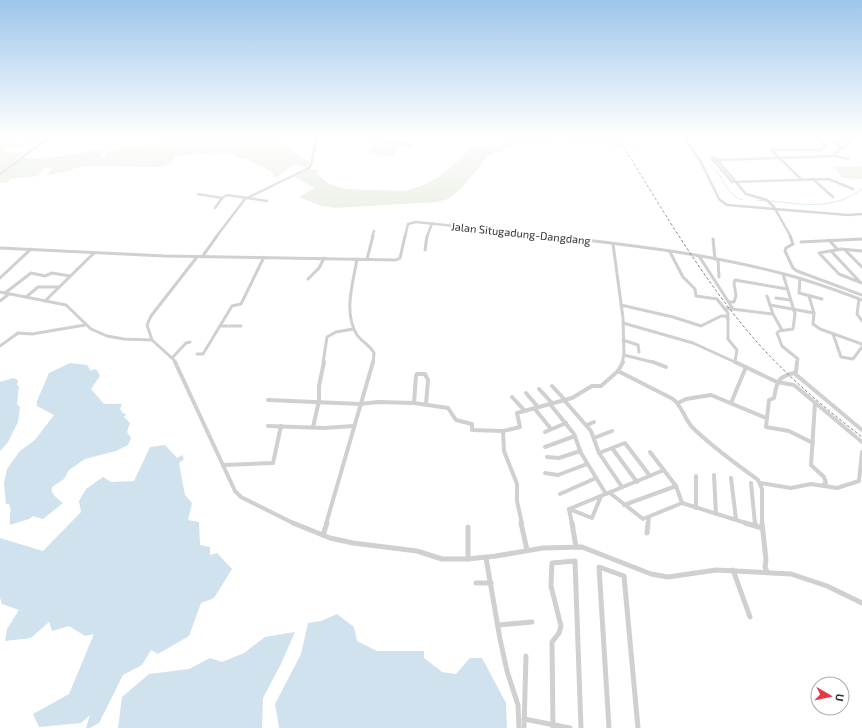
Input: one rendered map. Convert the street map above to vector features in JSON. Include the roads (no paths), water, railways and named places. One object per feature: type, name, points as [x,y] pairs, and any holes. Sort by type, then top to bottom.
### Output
[{"type":"street","points":[[301,172],[247,198],[148,320],[147,325],[152,340],[172,358],[235,491],[241,498],[297,525],[323,535],[353,543],[418,552],[442,559],[486,558],[528,550],[576,547],[591,550],[651,574],[668,577],[710,571],[733,570],[791,574],[827,586],[862,603]]},
{"type":"street","points":[[706,172],[723,203],[737,207],[848,215],[862,214]]},
{"type":"street","points":[[723,172],[732,182],[828,179],[853,189]]},
{"type":"street","points":[[728,172],[746,194],[767,200],[776,210],[793,241],[793,244],[786,248],[785,251],[793,268],[805,276],[862,294]]},
{"type":"street","points":[[794,172],[802,180]]},
{"type":"street","points":[[813,179],[833,197]]},
{"type":"street","points":[[198,194],[222,198]]},
{"type":"street","points":[[215,208],[222,198],[227,195],[267,200]]},
{"type":"street","name":"Jalan Situgadung-Dangdang","points":[[0,248],[200,257],[398,260],[408,224],[413,221],[613,244],[699,256],[783,274],[861,300]]},
{"type":"street","points":[[425,250],[427,236],[432,224]]},
{"type":"street","points":[[367,259],[374,231]]},
{"type":"street","points":[[713,239],[719,277]]},
{"type":"street","points":[[800,242],[862,239]]},
{"type":"street","points":[[829,240],[838,250]]},
{"type":"street","points":[[268,400],[319,401],[360,404],[378,402],[426,404],[448,408],[456,420],[472,424],[473,431],[503,431],[520,427],[517,414],[572,398],[592,386],[601,386],[618,371],[623,362],[623,322],[613,244]]},
{"type":"street","points":[[0,253],[4,249]]},
{"type":"street","points":[[0,278],[30,249]]},
{"type":"street","points":[[861,283],[839,274],[819,253],[858,249],[862,251]]},
{"type":"street","points":[[845,250],[861,266]]},
{"type":"street","points":[[831,251],[861,283]]},
{"type":"street","points":[[670,252],[683,277],[695,290],[696,296],[717,299],[729,314],[728,340],[738,351],[735,361]]},
{"type":"street","points":[[45,301],[94,253]]},
{"type":"street","points":[[699,256],[733,309]]},
{"type":"street","points":[[197,354],[203,354],[232,306],[241,304],[264,257]]},
{"type":"street","points":[[308,279],[319,268],[324,258]]},
{"type":"street","points":[[323,535],[375,353],[363,342],[353,328],[350,304],[357,259]]},
{"type":"street","points":[[0,301],[31,273],[45,276],[52,273],[70,276]]},
{"type":"street","points":[[783,274],[795,314],[793,329],[778,332],[780,344],[788,354],[798,359],[796,372],[784,375],[777,382],[774,398],[769,400],[766,427],[789,432],[813,443]]},
{"type":"street","points":[[800,279],[799,293],[822,299]]},
{"type":"street","points":[[729,302],[735,302],[736,300],[735,280],[787,289]]},
{"type":"street","points":[[836,284],[862,294]]},
{"type":"street","points":[[26,297],[38,287],[59,287]]},
{"type":"street","points":[[0,292],[69,307],[85,325],[108,338],[152,340]]},
{"type":"street","points":[[767,296],[773,314],[782,330]]},
{"type":"street","points":[[809,296],[814,313],[813,324],[820,329],[862,344]]},
{"type":"street","points":[[776,298],[790,300]]},
{"type":"street","points":[[861,300],[857,314],[862,321]]},
{"type":"street","points":[[621,304],[673,317],[701,326],[721,316],[727,317],[729,320]]},
{"type":"street","points":[[770,305],[794,308],[814,313]]},
{"type":"street","points":[[724,308],[773,314]]},
{"type":"street","points":[[623,322],[684,340],[735,361],[777,382],[794,385],[862,442]]},
{"type":"street","points":[[0,346],[11,336],[18,333],[32,334],[85,325]]},
{"type":"street","points":[[220,326],[241,326]]},
{"type":"street","points":[[313,427],[319,401],[319,386],[327,337],[333,333],[353,328]]},
{"type":"street","points":[[833,334],[841,357],[853,358],[861,350]]},
{"type":"street","points":[[623,340],[638,345],[639,352]]},
{"type":"street","points":[[172,358],[185,343],[190,342]]},
{"type":"street","points":[[624,355],[637,357],[666,367]]},
{"type":"street","points":[[731,403],[746,367]]},
{"type":"street","points":[[618,371],[663,393],[678,403],[686,420],[708,444],[749,473],[760,483],[762,489],[762,528],[766,560],[765,567],[767,572]]},
{"type":"street","points":[[794,373],[862,430]]},
{"type":"street","points":[[414,403],[416,376],[417,374],[425,374],[428,380],[426,404]]},
{"type":"street","points":[[552,386],[587,425],[594,438],[599,453],[622,487]]},
{"type":"street","points":[[539,389],[575,436],[580,451],[606,494],[641,518],[649,517],[682,503],[762,528]]},
{"type":"street","points":[[526,393],[551,429]]},
{"type":"street","points":[[678,403],[686,398],[703,399],[711,395],[766,418]]},
{"type":"street","points":[[512,397],[525,411]]},
{"type":"street","points":[[815,403],[811,465],[824,477],[826,484],[823,485]]},
{"type":"street","points":[[587,425],[594,422]]},
{"type":"street","points":[[545,432],[566,423]]},
{"type":"street","points":[[268,426],[354,426]]},
{"type":"street","points":[[223,465],[273,463],[281,426]]},
{"type":"street","points":[[503,431],[504,451],[517,484],[517,501],[528,550]]},
{"type":"street","points":[[594,438],[612,431]]},
{"type":"street","points":[[545,447],[575,436]]},
{"type":"street","points":[[599,453],[625,443],[650,476]]},
{"type":"street","points":[[612,448],[636,482]]},
{"type":"street","points":[[547,457],[559,458],[580,451]]},
{"type":"street","points":[[650,452],[676,486],[682,503]]},
{"type":"street","points":[[760,483],[790,488],[807,484],[837,488],[859,481],[862,452]]},
{"type":"street","points":[[545,474],[558,475],[587,464]]},
{"type":"street","points":[[569,509],[664,470]]},
{"type":"street","points":[[714,475],[716,514]]},
{"type":"street","points":[[696,476],[696,508]]},
{"type":"street","points":[[560,494],[596,478]]},
{"type":"street","points":[[731,478],[736,519]]},
{"type":"street","points":[[751,483],[755,526]]},
{"type":"street","points":[[624,505],[676,486]]},
{"type":"street","points":[[569,509],[592,518],[606,494]]},
{"type":"street","points":[[569,509],[576,547]]},
{"type":"street","points":[[647,533],[649,517]]},
{"type":"street","points":[[468,527],[468,559]]},
{"type":"street","points":[[486,558],[507,671],[518,701],[520,716],[519,728]]},
{"type":"street","points":[[552,726],[552,642],[560,633],[561,626],[551,586],[552,563],[575,561],[581,728]]},
{"type":"street","points":[[610,728],[599,567],[624,576],[638,728]]},
{"type":"street","points":[[733,570],[750,617]]},
{"type":"street","points":[[476,583],[491,583]]},
{"type":"street","points":[[498,625],[532,622]]},
{"type":"street","points":[[524,728],[526,656]]},
{"type":"street","points":[[524,720],[570,728]]},
{"type":"water","points":[[70,363],[87,365],[91,371],[94,369],[97,370],[100,376],[91,389],[104,404],[122,404],[120,409],[126,414],[124,417],[130,423],[127,432],[131,438],[128,445],[116,451],[85,459],[69,470],[64,479],[52,487],[53,494],[63,503],[43,519],[33,516],[29,519],[10,525],[10,509],[9,504],[6,504],[4,483],[7,469],[20,451],[35,440],[54,415],[37,406],[37,401],[49,373]]},
{"type":"water","points":[[13,378],[18,380],[17,385],[19,386],[17,404],[20,407],[18,422],[8,442],[0,451],[0,382]]},
{"type":"water","points":[[165,445],[177,458],[182,455],[184,459],[179,463],[185,495],[192,503],[188,520],[199,522],[200,545],[210,547],[210,555],[217,553],[232,569],[214,598],[201,603],[189,636],[158,654],[151,650],[142,665],[123,675],[99,723],[90,728],[86,728],[90,715],[81,723],[39,727],[33,714],[69,694],[94,634],[85,636],[69,626],[52,631],[49,622],[31,638],[5,641],[7,629],[19,610],[2,604],[0,598],[0,538],[43,551],[81,512],[79,501],[86,489],[103,477],[111,482],[134,481],[150,447]]},
{"type":"water","points":[[337,614],[354,627],[357,641],[377,651],[424,651],[424,658],[442,672],[456,674],[470,658],[482,658],[506,703],[507,728],[279,728],[275,704],[301,654],[308,623],[321,621]]},
{"type":"water","points":[[295,632],[281,664],[263,698],[262,728],[118,728],[122,697],[149,674],[189,669],[210,658],[222,662],[244,653],[265,637]]},
{"type":"waterway","points":[[717,172],[731,194],[743,200]]},
{"type":"waterway","points":[[770,201],[806,204],[829,203],[840,201],[862,189]]},
{"type":"waterway","points":[[756,200],[765,201]]},
{"type":"railway","points":[[639,172],[697,263],[731,311],[750,334],[803,388],[862,437]]}]
